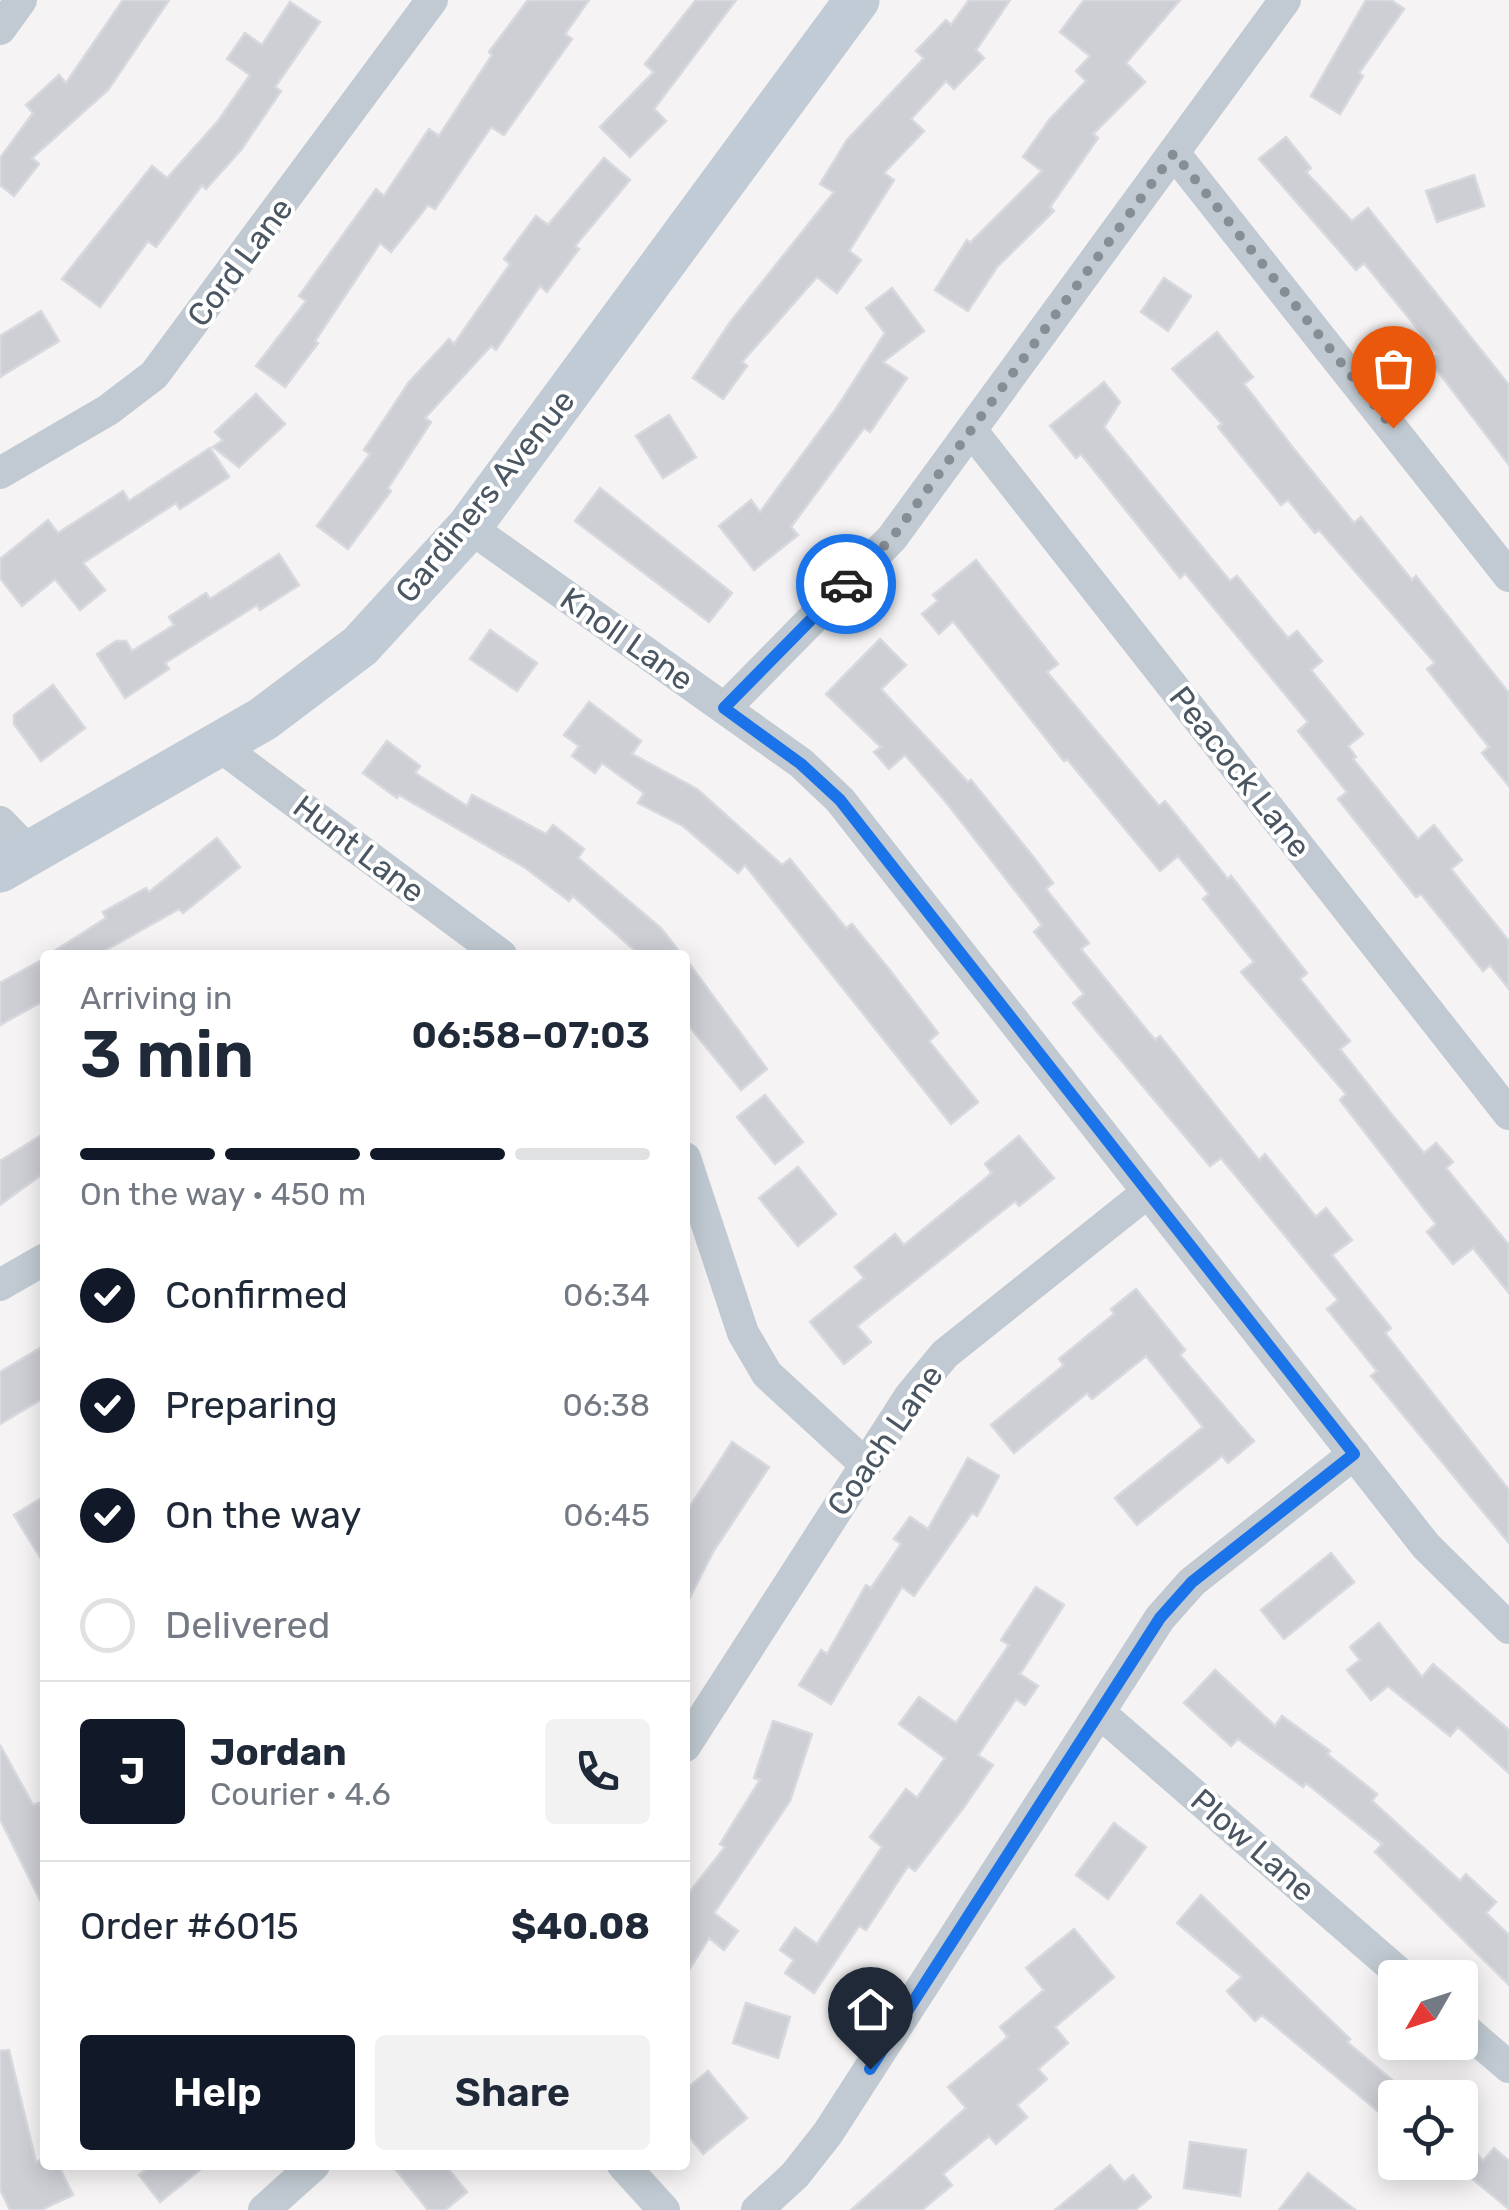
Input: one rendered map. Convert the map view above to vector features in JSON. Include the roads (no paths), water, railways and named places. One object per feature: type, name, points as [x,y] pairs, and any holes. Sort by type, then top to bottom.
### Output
[{"type":"main road","name":"Gardiners Avenue","points":[[10,849],[263,719],[360,646],[470,527],[857,0]]},
{"type":"street","points":[[0,29],[21,0]]},
{"type":"street","name":"Cord Lane","points":[[0,472],[108,410],[154,375],[432,0]]},
{"type":"street","points":[[724,708],[892,538],[1285,0]]},
{"type":"street","points":[[1174,153],[1509,576]]},
{"type":"street","name":"Peacock Lane","points":[[970,430],[1509,1114]]},
{"type":"street","name":"Knoll Lane","points":[[470,527],[801,764],[840,800],[1426,1546],[1509,1628]]},
{"type":"street","name":"Hunt Lane","points":[[217,744],[494,950]]},
{"type":"street","points":[[690,1173],[743,1333],[767,1374],[865,1464]]},
{"type":"street","name":"Coach Lane","points":[[690,1738],[910,1396],[945,1354],[1148,1192]]},
{"type":"street","points":[[0,1284],[40,1262]]},
{"type":"street","points":[[756,2210],[795,2176],[828,2133],[1160,1618],[1192,1582],[1354,1454]]},
{"type":"street","name":"Plow Lane","points":[[1100,1713],[1385,1960]]},
{"type":"street","points":[[1478,2040],[1509,2067]]},
{"type":"street","points":[[264,2210],[308,2170]]},
{"type":"street","points":[[628,2170],[664,2210]]}]
